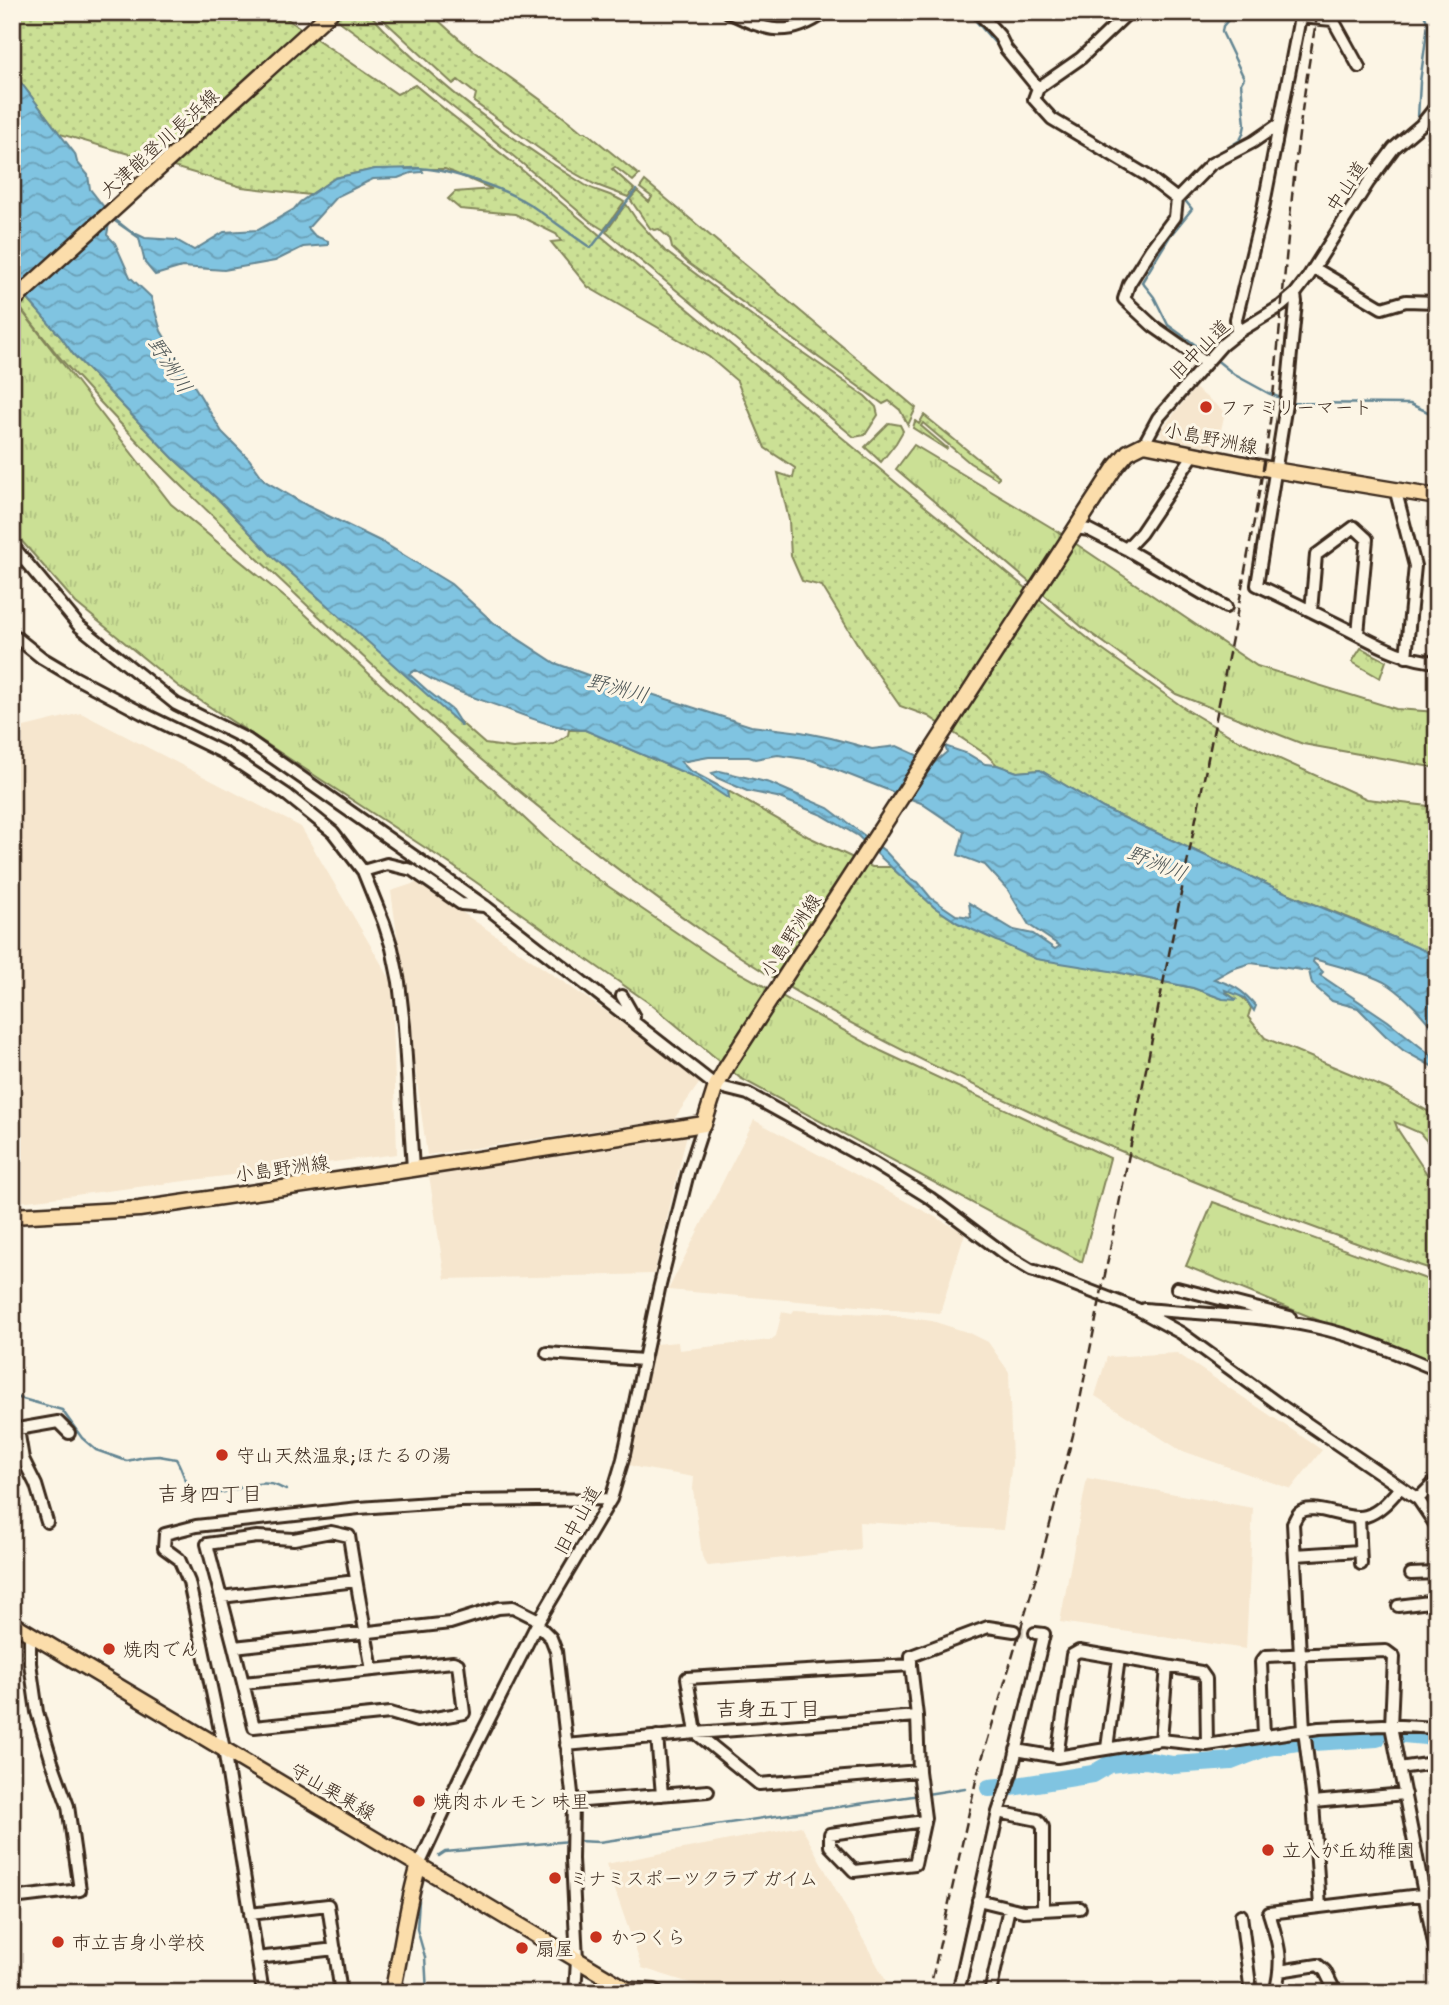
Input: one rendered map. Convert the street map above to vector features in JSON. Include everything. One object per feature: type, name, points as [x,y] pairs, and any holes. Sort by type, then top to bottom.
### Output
[{"type":"main road","name":"大津能登川長浜線","points":[[12,302],[331,12]]},
{"type":"main road","name":"小島野洲線","points":[[12,1216],[139,1209],[704,1124],[716,1086],[726,1068],[1115,466],[1128,452],[1144,444],[1274,470],[1437,497]]},
{"type":"main road","name":"守山栗東線","points":[[12,1623],[629,1991]]},
{"type":"main road","points":[[391,1993],[399,1964],[410,1893],[419,1865]]},
{"type":"street","points":[[728,12],[756,26],[788,30],[809,24],[826,12]]},
{"type":"street","points":[[978,12],[999,35],[1006,49],[1038,88]]},
{"type":"street","points":[[1129,12],[1081,58],[1038,88],[1034,99],[1052,119],[1180,196]]},
{"type":"street","points":[[1237,333],[1236,319],[1263,209],[1301,15],[1333,20],[1359,67]]},
{"type":"street","name":"中山道","points":[[1295,294],[1394,148],[1421,125],[1437,105]]},
{"type":"street","points":[[1209,358],[1153,326],[1124,299],[1129,284],[1175,217],[1180,196],[1210,164],[1253,142],[1279,124]]},
{"type":"street","points":[[1314,268],[1382,308],[1406,301],[1437,302]]},
{"type":"street","points":[[1295,294],[1286,401],[1257,585],[1392,653],[1417,661],[1437,662]]},
{"type":"street","name":"旧中山道","points":[[1144,444],[1158,418],[1209,358],[1237,333],[1275,310],[1295,294]]},
{"type":"street","points":[[1126,549],[1141,533],[1194,454]]},
{"type":"street","points":[[1397,490],[1415,566],[1406,657]]},
{"type":"street","points":[[1311,611],[1316,555],[1354,527],[1367,539],[1358,634]]},
{"type":"street","points":[[1073,532],[1088,530],[1226,607]]},
{"type":"street","points":[[12,545],[79,626],[176,704],[248,740],[485,906],[716,1086],[748,1094],[875,1164],[930,1198],[1006,1255],[1031,1270],[1138,1309],[1181,1333],[1277,1403],[1418,1499],[1436,1525]]},
{"type":"street","points":[[12,634],[42,658],[74,677],[234,760],[333,832],[363,871],[384,923],[399,982],[413,1169]]},
{"type":"street","points":[[363,871],[387,864],[412,870],[461,904],[485,906]]},
{"type":"street","points":[[622,996],[636,1022]]},
{"type":"street","name":"旧中山道","points":[[419,1865],[460,1775],[538,1622],[611,1499],[688,1173],[704,1124]]},
{"type":"street","points":[[1177,1288],[1282,1316],[1300,1318]]},
{"type":"street","points":[[1138,1309],[1213,1314],[1315,1327],[1389,1349],[1437,1370]]},
{"type":"street","points":[[547,1353],[643,1360]]},
{"type":"street","points":[[47,1522],[15,1430],[58,1422],[69,1433]]},
{"type":"street","points":[[1418,1499],[1437,1480]]},
{"type":"street","points":[[1320,1907],[1313,1802],[1304,1730],[1293,1523],[1300,1512],[1311,1509],[1364,1517],[1382,1508],[1400,1488]]},
{"type":"street","points":[[262,1993],[224,1749],[189,1582],[179,1559],[164,1548],[165,1534],[196,1525],[359,1508],[459,1501],[611,1499]]},
{"type":"street","points":[[1359,1517],[1361,1564]]},
{"type":"street","points":[[243,1683],[453,1662],[458,1664],[464,1713],[417,1721],[390,1713],[254,1727],[207,1544],[257,1537],[294,1539],[331,1532],[349,1536],[372,1670]]},
{"type":"street","points":[[1295,1555],[1360,1551]]},
{"type":"street","points":[[1411,1574],[1437,1573]]},
{"type":"street","points":[[221,1597],[356,1581]]},
{"type":"street","points":[[1398,1606],[1437,1601]]},
{"type":"street","points":[[234,1647],[450,1623],[498,1608],[513,1607],[538,1622],[551,1638],[556,1651],[573,1802],[577,1960],[575,1993]]},
{"type":"street","points":[[924,1821],[830,1834],[830,1846],[854,1871],[915,1864],[924,1821],[911,1656],[988,1627],[1014,1631]]},
{"type":"street","points":[[958,1993],[998,1812],[1011,1774],[1044,1634],[1035,1633]]},
{"type":"street","points":[[12,1898],[80,1890],[68,1806],[37,1713],[30,1664],[30,1634]]},
{"type":"street","points":[[1057,1757],[1072,1655],[1079,1651],[1201,1672],[1206,1679],[1207,1745]]},
{"type":"street","points":[[1264,1736],[1261,1662],[1266,1656],[1386,1651],[1394,1657],[1391,1726],[1437,1959]]},
{"type":"street","points":[[1107,1748],[1119,1658]]},
{"type":"street","points":[[911,1665],[687,1678],[696,1733],[759,1784],[919,1771]]},
{"type":"street","points":[[1161,1740],[1167,1666]]},
{"type":"street","points":[[566,1745],[917,1716]]},
{"type":"street","points":[[1016,1750],[1057,1757],[1161,1740],[1207,1745],[1304,1730],[1391,1726],[1437,1728]]},
{"type":"street","points":[[657,1736],[662,1795]]},
{"type":"street","points":[[1399,1768],[1434,1763],[1437,1766]]},
{"type":"street","points":[[573,1802],[708,1791]]},
{"type":"street","points":[[1313,1802],[1405,1794]]},
{"type":"street","points":[[998,1812],[1038,1821],[1043,1827],[1043,1910]]},
{"type":"street","points":[[1275,1993],[1280,1951],[1269,1913],[1437,1893]]},
{"type":"street","points":[[978,1900],[1023,1911],[1080,1908]]},
{"type":"street","points":[[250,1914],[328,1906],[341,1993]]},
{"type":"street","points":[[990,1993],[1009,1908]]},
{"type":"street","points":[[1241,1915],[1251,1993]]},
{"type":"street","points":[[257,1958],[335,1949]]},
{"type":"street","points":[[1279,1970],[1318,1965],[1325,1971],[1336,1993]]},
{"type":"street","points":[[629,1991],[655,1990],[660,1993]]},
{"type":"shaded area","points":[[1195,388],[1225,412],[1217,448],[1162,438],[1160,431]]},
{"type":"shaded area","points":[[81,713],[301,827],[392,982],[397,1154],[12,1203],[12,730]]},
{"type":"shaded area","points":[[418,882],[703,1078],[674,1119],[427,1155],[391,891]]},
{"type":"shaded area","points":[[754,1120],[965,1233],[940,1313],[668,1290]]},
{"type":"shaded area","points":[[687,1134],[654,1274],[445,1279],[429,1175]]},
{"type":"shaded area","points":[[794,1310],[888,1315],[932,1321],[970,1333],[988,1342],[1009,1372],[1012,1463],[1003,1530],[859,1522],[860,1550],[706,1565],[702,1556],[693,1489],[694,1477],[626,1464],[655,1344],[678,1342],[679,1350],[771,1340],[776,1336],[782,1312],[792,1314]]},
{"type":"shaded area","points":[[1177,1353],[1322,1450],[1291,1489],[1180,1450],[1095,1396],[1107,1357]]},
{"type":"shaded area","points":[[1087,1478],[1253,1508],[1246,1649],[1060,1622]]},
{"type":"shaded area","points":[[801,1826],[892,1992],[722,1993],[642,1968],[606,1864]]},
{"type":"green space","points":[[12,12],[277,12],[397,94],[415,85],[522,170],[900,486],[1101,649],[1187,710],[1234,738],[1367,799],[1437,807],[1437,957],[1275,888],[1103,808],[1040,770],[1017,772],[997,765],[987,755],[928,716],[900,706],[863,653],[822,586],[802,581],[791,556],[789,520],[778,473],[793,478],[795,468],[765,448],[737,381],[709,357],[588,287],[551,242],[561,241],[556,234],[515,214],[460,209],[448,199],[455,192],[492,189],[445,169],[375,169],[335,178],[310,195],[242,187],[60,134],[12,71]]},
{"type":"green space","points":[[327,12],[368,12],[443,84],[498,127],[585,185],[624,202],[604,230],[591,222],[462,114]]},
{"type":"green space","points":[[375,12],[430,12],[485,59],[582,132],[586,132],[639,175],[633,181],[615,167],[612,169],[634,189],[628,197],[594,184],[569,170],[474,102],[476,94],[458,80],[453,84]]},
{"type":"green space","points":[[645,181],[916,408],[908,425],[900,410],[889,401],[883,404],[688,263],[672,248],[670,239],[659,229],[650,228],[630,199],[637,191],[649,202],[652,197],[640,188]]},
{"type":"green space","points":[[626,204],[665,251],[865,396],[876,407],[878,415],[865,435],[854,437],[606,232]]},
{"type":"green space","points":[[12,281],[73,354],[271,555],[485,744],[513,748],[554,744],[568,735],[569,730],[585,730],[699,779],[729,798],[728,791],[809,837],[872,867],[891,867],[934,907],[958,923],[997,939],[1116,972],[1193,988],[1223,999],[1235,999],[1223,990],[1236,994],[1251,1008],[1248,1017],[1265,1038],[1387,1089],[1437,1116],[1437,1153],[1420,1133],[1395,1122],[1437,1189],[1437,1271],[1203,1185],[1008,1101],[834,1014],[711,937],[606,860],[505,780],[406,695],[280,580],[163,468],[70,369],[12,297]]},
{"type":"green space","points":[[12,298],[171,504],[305,614],[568,859],[717,960],[881,1051],[1110,1158],[1082,1262],[740,1078],[652,1005],[450,864],[178,686],[76,603],[12,530]]},
{"type":"green space","points":[[924,415],[999,477],[997,479],[970,463],[923,423],[921,426],[946,449],[913,428],[915,421],[919,424]]},
{"type":"green space","points":[[889,423],[900,425],[903,431],[881,462],[865,447]]},
{"type":"green space","points":[[914,445],[1054,529],[1257,666],[1396,709],[1437,712],[1437,768],[1303,744],[1176,694],[1082,627],[896,469]]},
{"type":"green space","points":[[1361,648],[1386,661],[1380,678],[1352,662]]},
{"type":"green space","points":[[1213,1202],[1437,1283],[1437,1369],[1186,1266]]},
{"type":"water","name":"野洲川","points":[[12,71],[75,154],[77,162],[88,175],[90,189],[111,216],[130,231],[145,238],[176,240],[194,250],[224,232],[258,230],[294,209],[335,178],[375,169],[421,168],[423,172],[398,178],[373,179],[336,197],[308,228],[315,236],[328,241],[328,245],[303,247],[275,261],[224,270],[182,267],[155,275],[145,263],[139,238],[110,218],[107,235],[115,243],[130,277],[151,297],[161,331],[222,432],[249,459],[265,481],[308,506],[382,542],[451,584],[494,623],[555,663],[634,692],[648,693],[751,726],[801,732],[872,749],[897,746],[934,763],[947,752],[945,746],[968,754],[985,764],[1017,772],[1040,770],[1103,808],[1275,888],[1437,957],[1437,1033],[1409,1001],[1389,985],[1353,970],[1314,959],[1313,962],[1323,972],[1320,975],[1388,1021],[1437,1060],[1437,1069],[1404,1051],[1358,1008],[1332,1001],[1312,984],[1309,971],[1251,963],[1214,979],[1246,995],[1256,1006],[1254,1011],[1245,998],[1225,990],[1237,1000],[1223,999],[1193,988],[1116,972],[1036,959],[958,923],[934,907],[858,836],[822,815],[777,797],[747,791],[717,778],[712,773],[720,771],[770,783],[828,808],[885,851],[931,898],[956,915],[971,917],[969,903],[1014,930],[1033,934],[1055,949],[1060,946],[1029,925],[1008,890],[985,865],[958,855],[964,832],[921,803],[811,760],[778,755],[755,759],[709,757],[681,762],[689,770],[728,791],[729,799],[699,779],[585,730],[553,725],[532,718],[457,691],[416,670],[409,674],[452,710],[462,726],[271,555],[73,354],[12,281]]},
{"type":"waterway","points":[[968,12],[1001,50]]},
{"type":"waterway","points":[[1215,156],[1240,140],[1245,125],[1241,83],[1244,78],[1222,32],[1223,26],[1235,12]]},
{"type":"waterway","points":[[1418,118],[1428,24],[1423,12]]},
{"type":"waterway","points":[[1043,101],[1060,117],[1112,148]]},
{"type":"waterway","points":[[405,169],[418,168],[450,173],[503,191],[529,204],[591,248],[636,190]]},
{"type":"waterway","points":[[1183,198],[1192,209],[1170,236],[1142,282],[1154,297],[1168,325],[1208,354]]},
{"type":"waterway","points":[[1214,358],[1235,375],[1283,399]]},
{"type":"waterway","points":[[1289,401],[1410,404],[1437,416]]},
{"type":"waterway","points":[[12,1396],[62,1410],[82,1438],[96,1450],[127,1461],[159,1456],[176,1459],[188,1484],[202,1494],[261,1484],[286,1490]]},
{"type":"waterway","points":[[1403,1734],[1437,1737]]},
{"type":"waterway","points":[[1313,1742],[1377,1738]]},
{"type":"waterway","points":[[1011,1787],[1093,1774],[1110,1764],[1145,1760],[1173,1765],[1231,1761],[1267,1747],[1297,1742]]},
{"type":"waterway","points":[[989,1788],[999,1787]]},
{"type":"waterway","points":[[927,1794],[965,1788]]},
{"type":"waterway","points":[[577,1841],[599,1842],[920,1795]]},
{"type":"waterway","points":[[439,1856],[445,1852],[570,1841]]},
{"type":"waterway","points":[[419,1900],[417,1929],[425,1957],[427,1993]]},
{"type":"tunnel","points":[[1014,1631],[1035,1633]]},
{"type":"railway","points":[[929,1993],[977,1776],[1039,1567],[1073,1435],[1240,598],[1271,414],[1296,163],[1318,12]]},
{"type":"place","name":"ファミリーマート","points":[[1206,407]]},
{"type":"place","name":"守山天然温泉;ほたるの湯","points":[[222,1455]]},
{"type":"place","name":"焼肉でん","points":[[109,1649]]},
{"type":"place","name":"焼肉ホルモン 味里","points":[[419,1801]]},
{"type":"place","name":"立入が丘幼稚園","points":[[1268,1850]]},
{"type":"place","name":"ミナミスポーツクラブ ガイム","points":[[555,1878]]},
{"type":"place","name":"かつくら","points":[[596,1937]]},
{"type":"place","name":"市立吉身小学校","points":[[58,1942]]},
{"type":"place","name":"扇屋","points":[[522,1948]]},
{"type":"district","name":"吉身四丁目","points":[[210,1494]]},
{"type":"district","name":"吉身五丁目","points":[[768,1709]]}]
